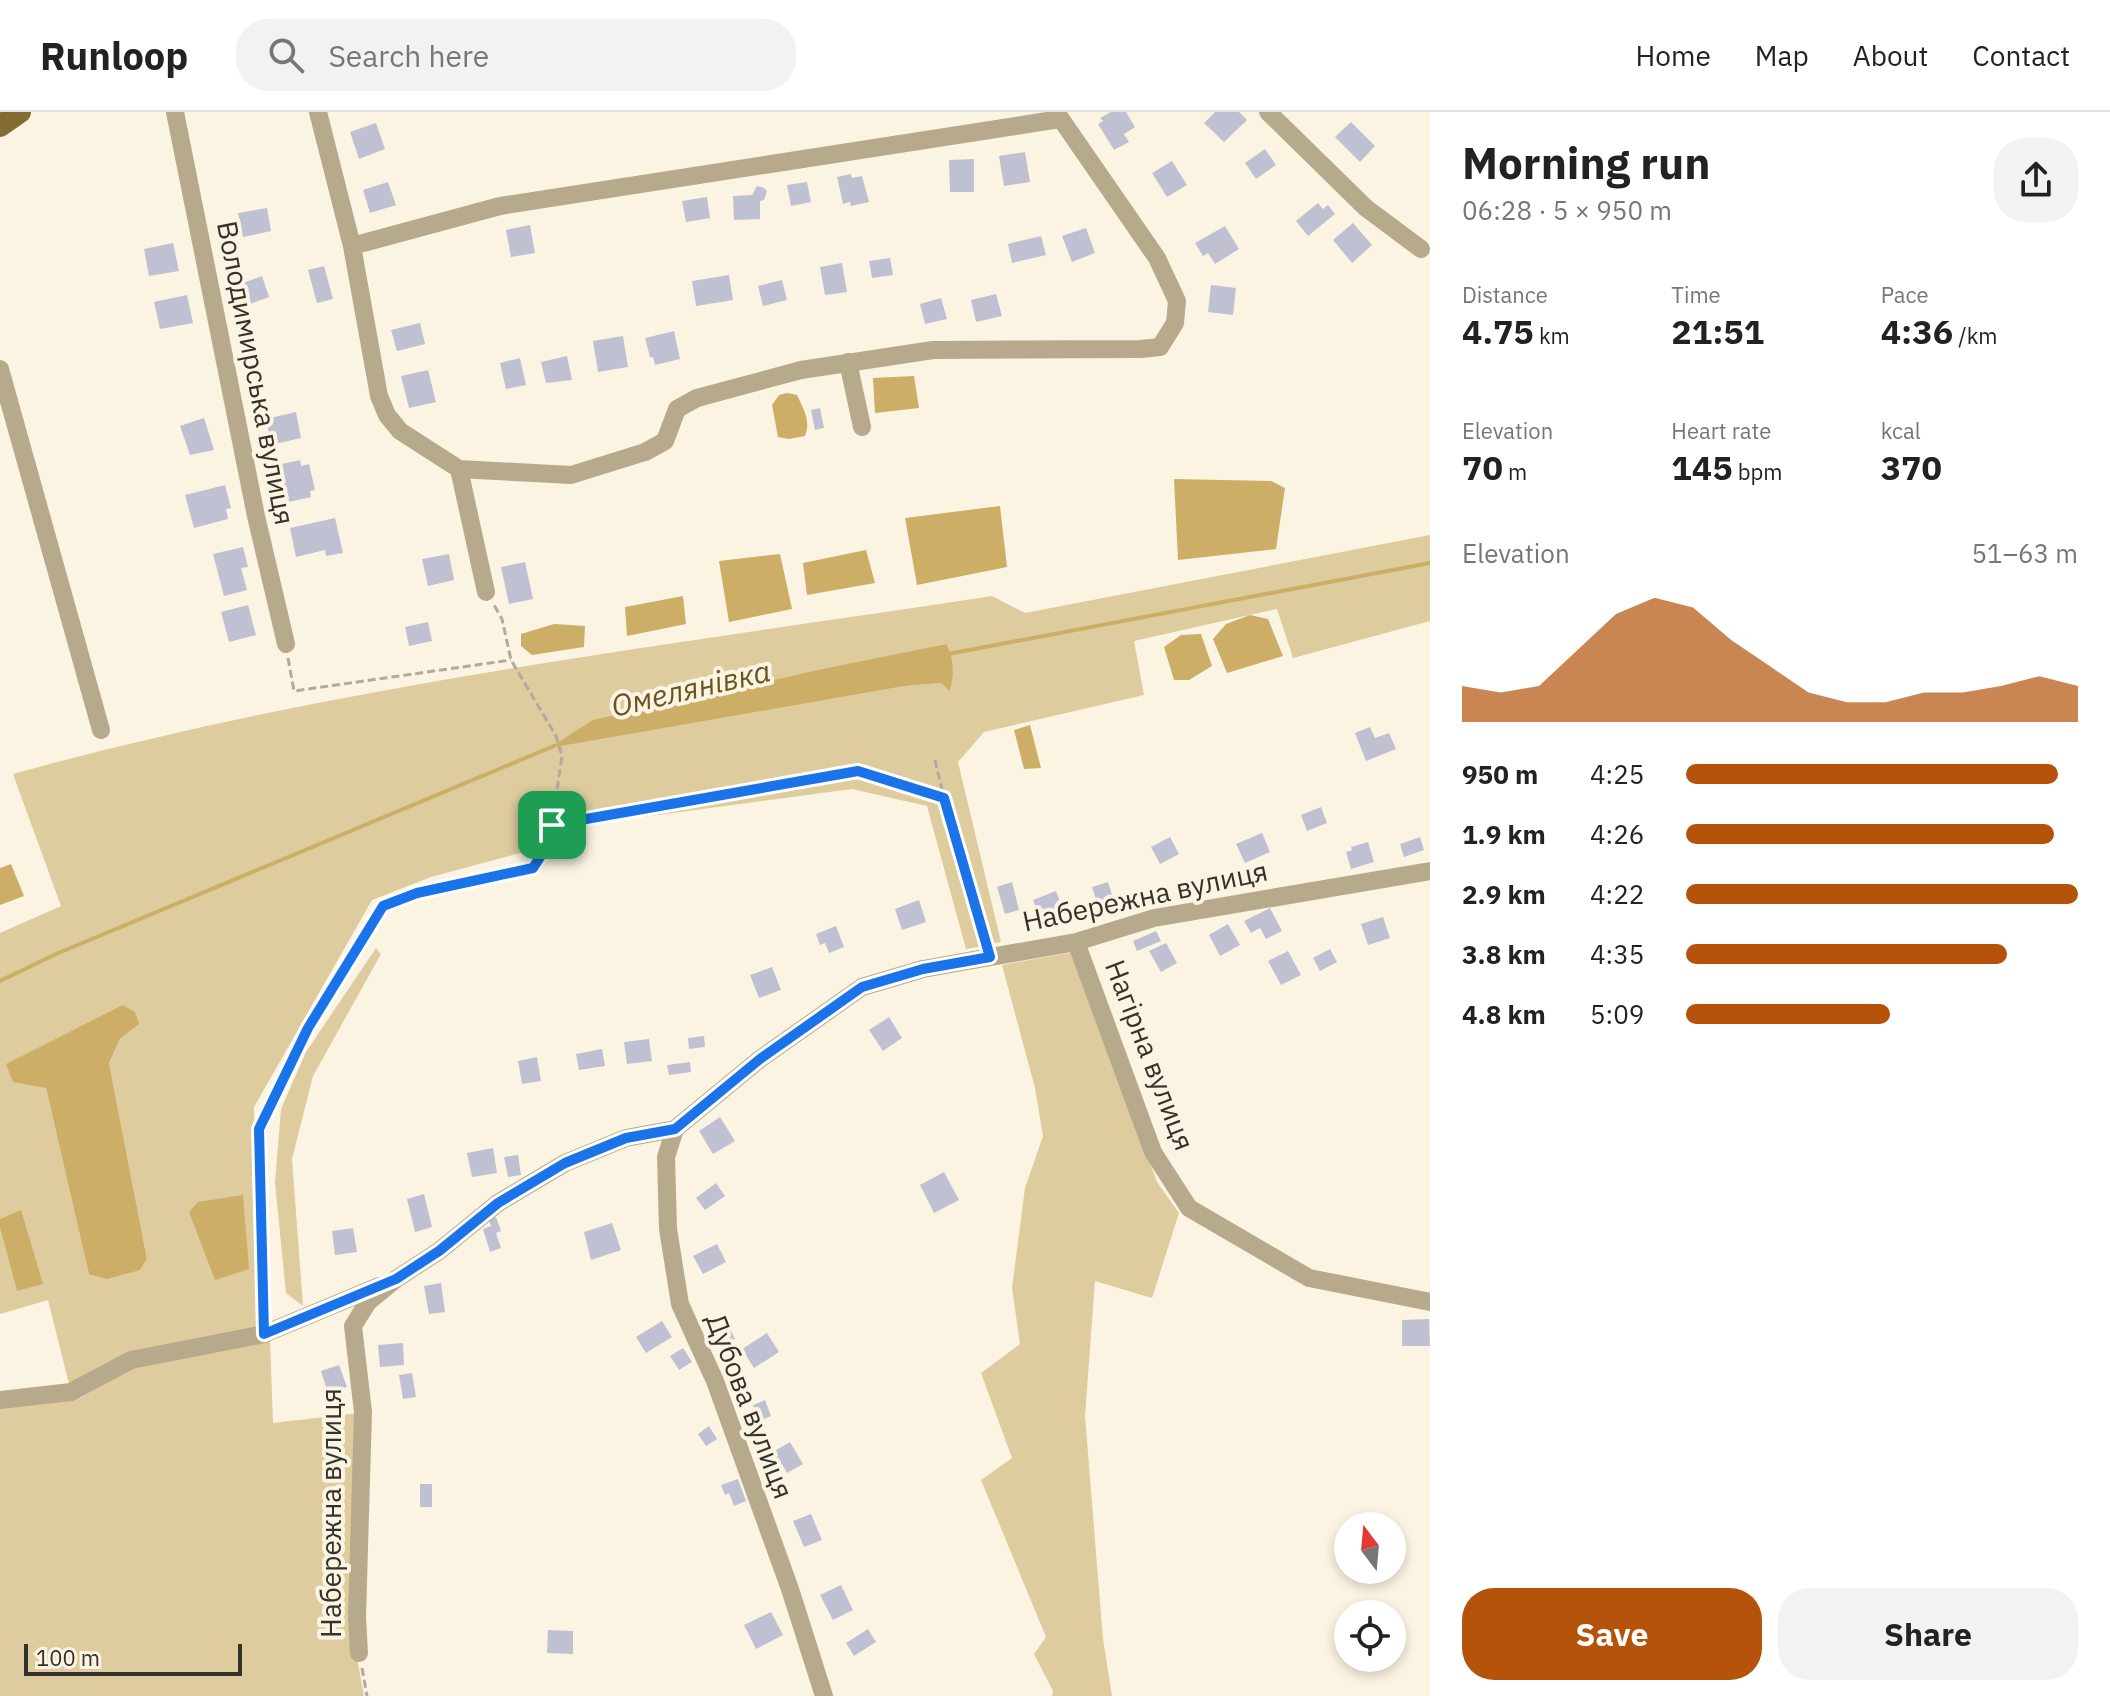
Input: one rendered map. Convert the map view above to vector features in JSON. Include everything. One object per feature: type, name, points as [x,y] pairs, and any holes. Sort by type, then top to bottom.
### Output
[{"type":"main road","points":[[0,126],[20,112]]},
{"type":"street","name":"Володимирська вулиця","points":[[175,112],[256,516],[286,644]]},
{"type":"street","points":[[318,112],[352,246],[379,396],[387,415],[400,431],[459,469],[571,475],[645,452],[665,441],[677,409],[697,398],[801,370],[933,350],[1160,347],[1175,323],[1177,301],[1157,258],[1058,115],[500,206],[352,246]]},
{"type":"street","points":[[1268,112],[1366,208],[1421,249]]},
{"type":"street","points":[[848,362],[862,427]]},
{"type":"street","points":[[0,369],[101,730]]},
{"type":"street","points":[[459,469],[486,592]]},
{"type":"street","name":"Набережна вулиця","points":[[359,1653],[357,1617],[363,1412],[353,1326],[368,1302],[439,1251],[498,1203],[565,1163],[626,1138],[675,1129],[760,1059],[862,987],[923,969],[1076,942],[1154,918],[1430,871]]},
{"type":"street","name":"Нагірна вулиця","points":[[1076,942],[1153,1152],[1189,1208],[1309,1278],[1430,1302]]},
{"type":"street","name":"Дубова вулиця","points":[[675,1129],[666,1157],[668,1229],[680,1304],[715,1381],[790,1589],[824,1696]]},
{"type":"street","points":[[0,1400],[71,1392],[131,1360],[264,1334],[396,1279]]},
{"type":"path","points":[[264,1334],[259,1129],[308,1028],[383,906],[417,893],[533,868],[549,843],[562,756],[556,736],[511,660],[502,619],[486,592]]},
{"type":"path","points":[[286,644],[294,691],[511,660]]},
{"type":"path","points":[[935,760],[990,957]]},
{"type":"path","points":[[552,825],[858,771],[944,798]]},
{"type":"path","points":[[359,1653],[367,1696]]},
{"type":"shaded area","points":[[914,376],[919,408],[875,413],[873,378]]},
{"type":"shaded area","points":[[779,395],[797,395],[804,411],[807,420],[805,436],[789,439],[778,437],[772,405]]},
{"type":"shaded area","points":[[1174,479],[1271,481],[1285,488],[1276,549],[1178,560]]},
{"type":"shaded area","points":[[1000,506],[1007,567],[917,585],[905,518]]},
{"type":"shaded area","points":[[1430,535],[1430,621],[1293,658],[1277,609],[1134,641],[1144,695],[984,732],[958,762],[1001,942],[966,949],[927,806],[852,789],[539,831],[528,851],[431,877],[372,900],[254,1107],[258,1328],[69,1384],[48,1300],[0,1314],[0,1228],[17,1290],[21,1211],[0,1219],[0,933],[61,906],[13,774],[255,716],[500,670],[992,596],[1025,613]],"holes":[[[946,644],[948,690],[941,683],[905,686],[551,747],[703,695]],[[139,1024],[120,1039],[109,1063],[147,1259],[140,1270],[89,1273],[46,1088]]]},
{"type":"shaded area","points":[[866,550],[875,583],[807,595],[803,563]]},
{"type":"shaded area","points":[[780,554],[792,609],[729,622],[719,561]]},
{"type":"shaded area","points":[[683,596],[686,624],[627,636],[625,607]]},
{"type":"shaded area","points":[[1250,615],[1268,619],[1283,656],[1227,673],[1213,639],[1226,624]]},
{"type":"shaded area","points":[[554,624],[585,626],[584,647],[532,655],[521,646],[521,634]]},
{"type":"shaded area","points":[[1201,634],[1212,666],[1189,680],[1174,680],[1164,647],[1181,635]]},
{"type":"shaded area","points":[[946,644],[953,667],[949,691],[941,683],[905,686],[549,748],[593,720]]},
{"type":"shaded area","points":[[1030,725],[1041,768],[1024,769],[1014,730]]},
{"type":"shaded area","points":[[11,864],[24,896],[0,905],[0,868]]},
{"type":"shaded area","points":[[376,948],[381,954],[313,1076],[292,1159],[303,1306],[286,1293],[275,1183],[281,1109],[306,1052]]},
{"type":"shaded area","points":[[1073,952],[1157,1182],[1179,1213],[1152,1298],[1095,1281],[1085,1416],[1103,1639],[1112,1696],[1052,1696],[1053,1691],[1034,1654],[1046,1637],[981,1480],[1012,1458],[981,1373],[1020,1344],[1012,1288],[1025,1188],[1043,1136],[1035,1088],[1002,965]]},
{"type":"shaded area","points":[[123,1005],[135,1012],[139,1024],[120,1039],[109,1063],[147,1259],[140,1270],[107,1279],[89,1274],[46,1088],[13,1082],[6,1064]]},
{"type":"shaded area","points":[[243,1195],[249,1269],[215,1280],[189,1212],[198,1202]]},
{"type":"shaded area","points":[[21,1210],[43,1284],[17,1291],[0,1219]]},
{"type":"shaded area","points":[[270,1340],[273,1423],[359,1413],[356,1653],[364,1696],[0,1696],[0,1406],[80,1398],[132,1367]]},
{"type":"building","points":[[1111,112],[1126,112],[1135,127],[1124,134],[1129,142],[1114,150],[1098,124],[1103,121],[1100,118]]},
{"type":"building","points":[[1215,112],[1239,112],[1247,120],[1224,142],[1204,123]]},
{"type":"building","points":[[1351,122],[1375,146],[1360,162],[1335,137]]},
{"type":"building","points":[[376,123],[385,149],[359,159],[350,132]]},
{"type":"building","points":[[1265,149],[1276,165],[1256,179],[1245,163]]},
{"type":"building","points":[[1025,152],[1030,182],[1004,186],[999,156]]},
{"type":"building","points":[[974,159],[974,192],[950,192],[949,160]]},
{"type":"building","points":[[1172,161],[1187,185],[1167,197],[1152,173]]},
{"type":"building","points":[[851,174],[852,178],[862,176],[869,202],[851,206],[850,202],[843,204],[837,177]]},
{"type":"building","points":[[388,182],[396,205],[370,213],[363,190]]},
{"type":"building","points":[[807,182],[811,202],[791,206],[787,185]]},
{"type":"building","points":[[757,186],[767,191],[764,200],[760,201],[760,219],[734,220],[733,196],[752,195]]},
{"type":"building","points":[[707,197],[710,218],[686,222],[682,201]]},
{"type":"building","points":[[1318,203],[1323,209],[1328,205],[1335,214],[1308,236],[1296,221]]},
{"type":"building","points":[[267,208],[271,231],[243,237],[238,213]]},
{"type":"building","points":[[1353,223],[1372,245],[1352,263],[1333,240]]},
{"type":"building","points":[[530,225],[535,253],[511,257],[506,230]]},
{"type":"building","points":[[1225,226],[1239,249],[1215,264],[1208,253],[1203,256],[1195,243]]},
{"type":"building","points":[[1086,228],[1095,253],[1072,262],[1062,236]]},
{"type":"building","points":[[1041,236],[1046,255],[1012,263],[1008,244]]},
{"type":"building","points":[[173,243],[179,271],[149,276],[144,249]]},
{"type":"building","points":[[890,258],[893,275],[872,278],[869,261]]},
{"type":"building","points":[[842,263],[847,292],[825,295],[820,267]]},
{"type":"building","points":[[324,266],[333,299],[317,303],[308,270]]},
{"type":"building","points":[[729,275],[733,300],[696,306],[692,281]]},
{"type":"building","points":[[262,276],[269,297],[247,305],[240,284]]},
{"type":"building","points":[[782,280],[787,300],[763,306],[758,286]]},
{"type":"building","points":[[1211,285],[1236,288],[1233,315],[1208,312]]},
{"type":"building","points":[[996,294],[1002,316],[976,322],[971,300]]},
{"type":"building","points":[[187,295],[193,323],[160,329],[154,302]]},
{"type":"building","points":[[941,298],[947,319],[925,324],[920,304]]},
{"type":"building","points":[[420,323],[425,344],[397,351],[391,330]]},
{"type":"building","points":[[674,331],[680,359],[655,365],[645,338]]},
{"type":"building","points":[[623,336],[628,367],[598,372],[593,341]]},
{"type":"building","points":[[567,356],[572,380],[546,383],[541,362]]},
{"type":"building","points":[[520,358],[526,385],[506,389],[500,363]]},
{"type":"building","points":[[428,370],[436,402],[409,408],[401,376]]},
{"type":"building","points":[[820,408],[824,428],[815,430],[811,410]]},
{"type":"building","points":[[296,412],[301,438],[271,445],[266,419]]},
{"type":"building","points":[[204,418],[214,450],[190,455],[180,426]]},
{"type":"building","points":[[300,460],[301,466],[309,464],[315,490],[310,491],[311,497],[289,502],[288,496],[283,497],[277,471],[283,470],[282,464]]},
{"type":"building","points":[[225,485],[231,508],[226,509],[228,519],[194,528],[185,495]]},
{"type":"building","points":[[335,518],[343,553],[326,556],[325,550],[296,557],[290,528]]},
{"type":"building","points":[[243,547],[248,567],[241,568],[247,590],[224,596],[213,554]]},
{"type":"building","points":[[449,554],[454,580],[428,586],[422,559]]},
{"type":"building","points":[[525,562],[533,599],[509,604],[501,567]]},
{"type":"building","points":[[248,605],[256,635],[229,642],[221,612]]},
{"type":"building","points":[[428,622],[432,641],[409,646],[405,627]]},
{"type":"building","points":[[1370,727],[1375,738],[1389,733],[1396,749],[1366,761],[1355,733]]},
{"type":"building","points":[[1321,807],[1327,823],[1307,831],[1301,815]]},
{"type":"building","points":[[1262,833],[1270,852],[1245,863],[1236,844]]},
{"type":"building","points":[[1170,837],[1179,854],[1160,864],[1151,847]]},
{"type":"building","points":[[1420,837],[1424,850],[1404,857],[1400,844]]},
{"type":"building","points":[[1368,842],[1374,862],[1351,869],[1346,852],[1352,850],[1351,847]]},
{"type":"building","points":[[1012,882],[1019,910],[1005,914],[997,887]]},
{"type":"building","points":[[1108,882],[1115,904],[1099,909],[1092,887]]},
{"type":"building","points":[[1056,891],[1064,911],[1047,918],[1043,908],[1037,910],[1033,900]]},
{"type":"building","points":[[919,900],[926,922],[902,930],[895,909]]},
{"type":"building","points":[[1270,908],[1282,931],[1266,939],[1260,928],[1251,933],[1244,921]]},
{"type":"building","points":[[1383,917],[1390,938],[1368,945],[1361,924]]},
{"type":"building","points":[[1228,924],[1240,945],[1220,956],[1209,935]]},
{"type":"building","points":[[836,926],[844,947],[829,953],[825,943],[820,945],[816,934]]},
{"type":"building","points":[[1156,931],[1161,941],[1137,951],[1133,941]]},
{"type":"building","points":[[1166,943],[1177,963],[1161,972],[1149,951]]},
{"type":"building","points":[[1330,949],[1337,962],[1320,971],[1313,958]]},
{"type":"building","points":[[1288,951],[1301,975],[1281,985],[1268,961]]},
{"type":"building","points":[[772,967],[781,990],[759,998],[750,975]]},
{"type":"building","points":[[889,1017],[902,1038],[883,1051],[869,1030]]},
{"type":"building","points":[[704,1036],[705,1047],[689,1049],[688,1038]]},
{"type":"building","points":[[649,1039],[652,1061],[627,1064],[624,1042]]},
{"type":"building","points":[[602,1049],[605,1066],[579,1070],[576,1054]]},
{"type":"building","points":[[537,1057],[541,1081],[522,1084],[518,1061]]},
{"type":"building","points":[[690,1062],[691,1072],[669,1075],[667,1065]]},
{"type":"building","points":[[720,1117],[735,1141],[713,1154],[699,1131]]},
{"type":"building","points":[[493,1148],[497,1173],[472,1177],[467,1153]]},
{"type":"building","points":[[518,1155],[521,1175],[508,1177],[504,1157]]},
{"type":"building","points":[[944,1172],[959,1200],[934,1213],[920,1185]]},
{"type":"building","points":[[716,1183],[725,1196],[705,1210],[696,1198]]},
{"type":"building","points":[[424,1194],[432,1227],[415,1232],[407,1199]]},
{"type":"building","points":[[496,1217],[501,1231],[496,1233],[501,1248],[490,1252],[483,1229],[491,1226],[489,1220]]},
{"type":"building","points":[[612,1223],[621,1250],[591,1260],[584,1232]]},
{"type":"building","points":[[353,1228],[357,1252],[335,1255],[332,1231]]},
{"type":"building","points":[[717,1244],[726,1262],[703,1274],[693,1256]]},
{"type":"building","points":[[441,1283],[445,1312],[429,1314],[424,1286]]},
{"type":"building","points":[[1429,1319],[1430,1346],[1402,1346],[1402,1320]]},
{"type":"building","points":[[662,1321],[672,1337],[646,1353],[636,1337]]},
{"type":"building","points":[[726,1321],[735,1339],[723,1344],[714,1327]]},
{"type":"building","points":[[767,1333],[779,1352],[754,1368],[742,1349]]},
{"type":"building","points":[[403,1343],[404,1365],[380,1367],[378,1345]]},
{"type":"building","points":[[683,1348],[692,1362],[679,1370],[670,1356]]},
{"type":"building","points":[[339,1365],[347,1387],[328,1393],[321,1371]]},
{"type":"building","points":[[412,1373],[416,1397],[403,1399],[399,1375]]},
{"type":"building","points":[[765,1400],[771,1416],[759,1421],[753,1405]]},
{"type":"building","points":[[709,1426],[717,1439],[706,1446],[698,1434]]},
{"type":"building","points":[[790,1442],[803,1464],[787,1473],[782,1464],[777,1467],[769,1454]]},
{"type":"building","points":[[738,1479],[746,1501],[734,1506],[729,1493],[725,1495],[721,1485]]},
{"type":"building","points":[[420,1484],[432,1484],[432,1507],[420,1507]]},
{"type":"building","points":[[811,1514],[822,1540],[804,1547],[793,1521]]},
{"type":"building","points":[[841,1585],[853,1610],[833,1620],[820,1595]]},
{"type":"building","points":[[771,1612],[783,1635],[756,1649],[744,1625]]},
{"type":"building","points":[[868,1629],[876,1642],[854,1656],[846,1643]]},
{"type":"building","points":[[548,1630],[573,1631],[573,1654],[547,1653]]},
{"type":"waterway","name":"Омелянівка","points":[[948,654],[1430,563]]},
{"type":"waterway","name":"Омелянівка","points":[[0,981],[56,954],[554,746]]},
{"type":"route","points":[[858,771],[944,798],[990,957],[923,969],[862,987],[760,1059],[675,1129],[626,1138],[565,1163],[498,1203],[439,1251],[396,1279],[264,1334],[259,1129],[308,1028],[383,906],[417,893],[533,868],[549,843],[552,825],[858,771]]}]
